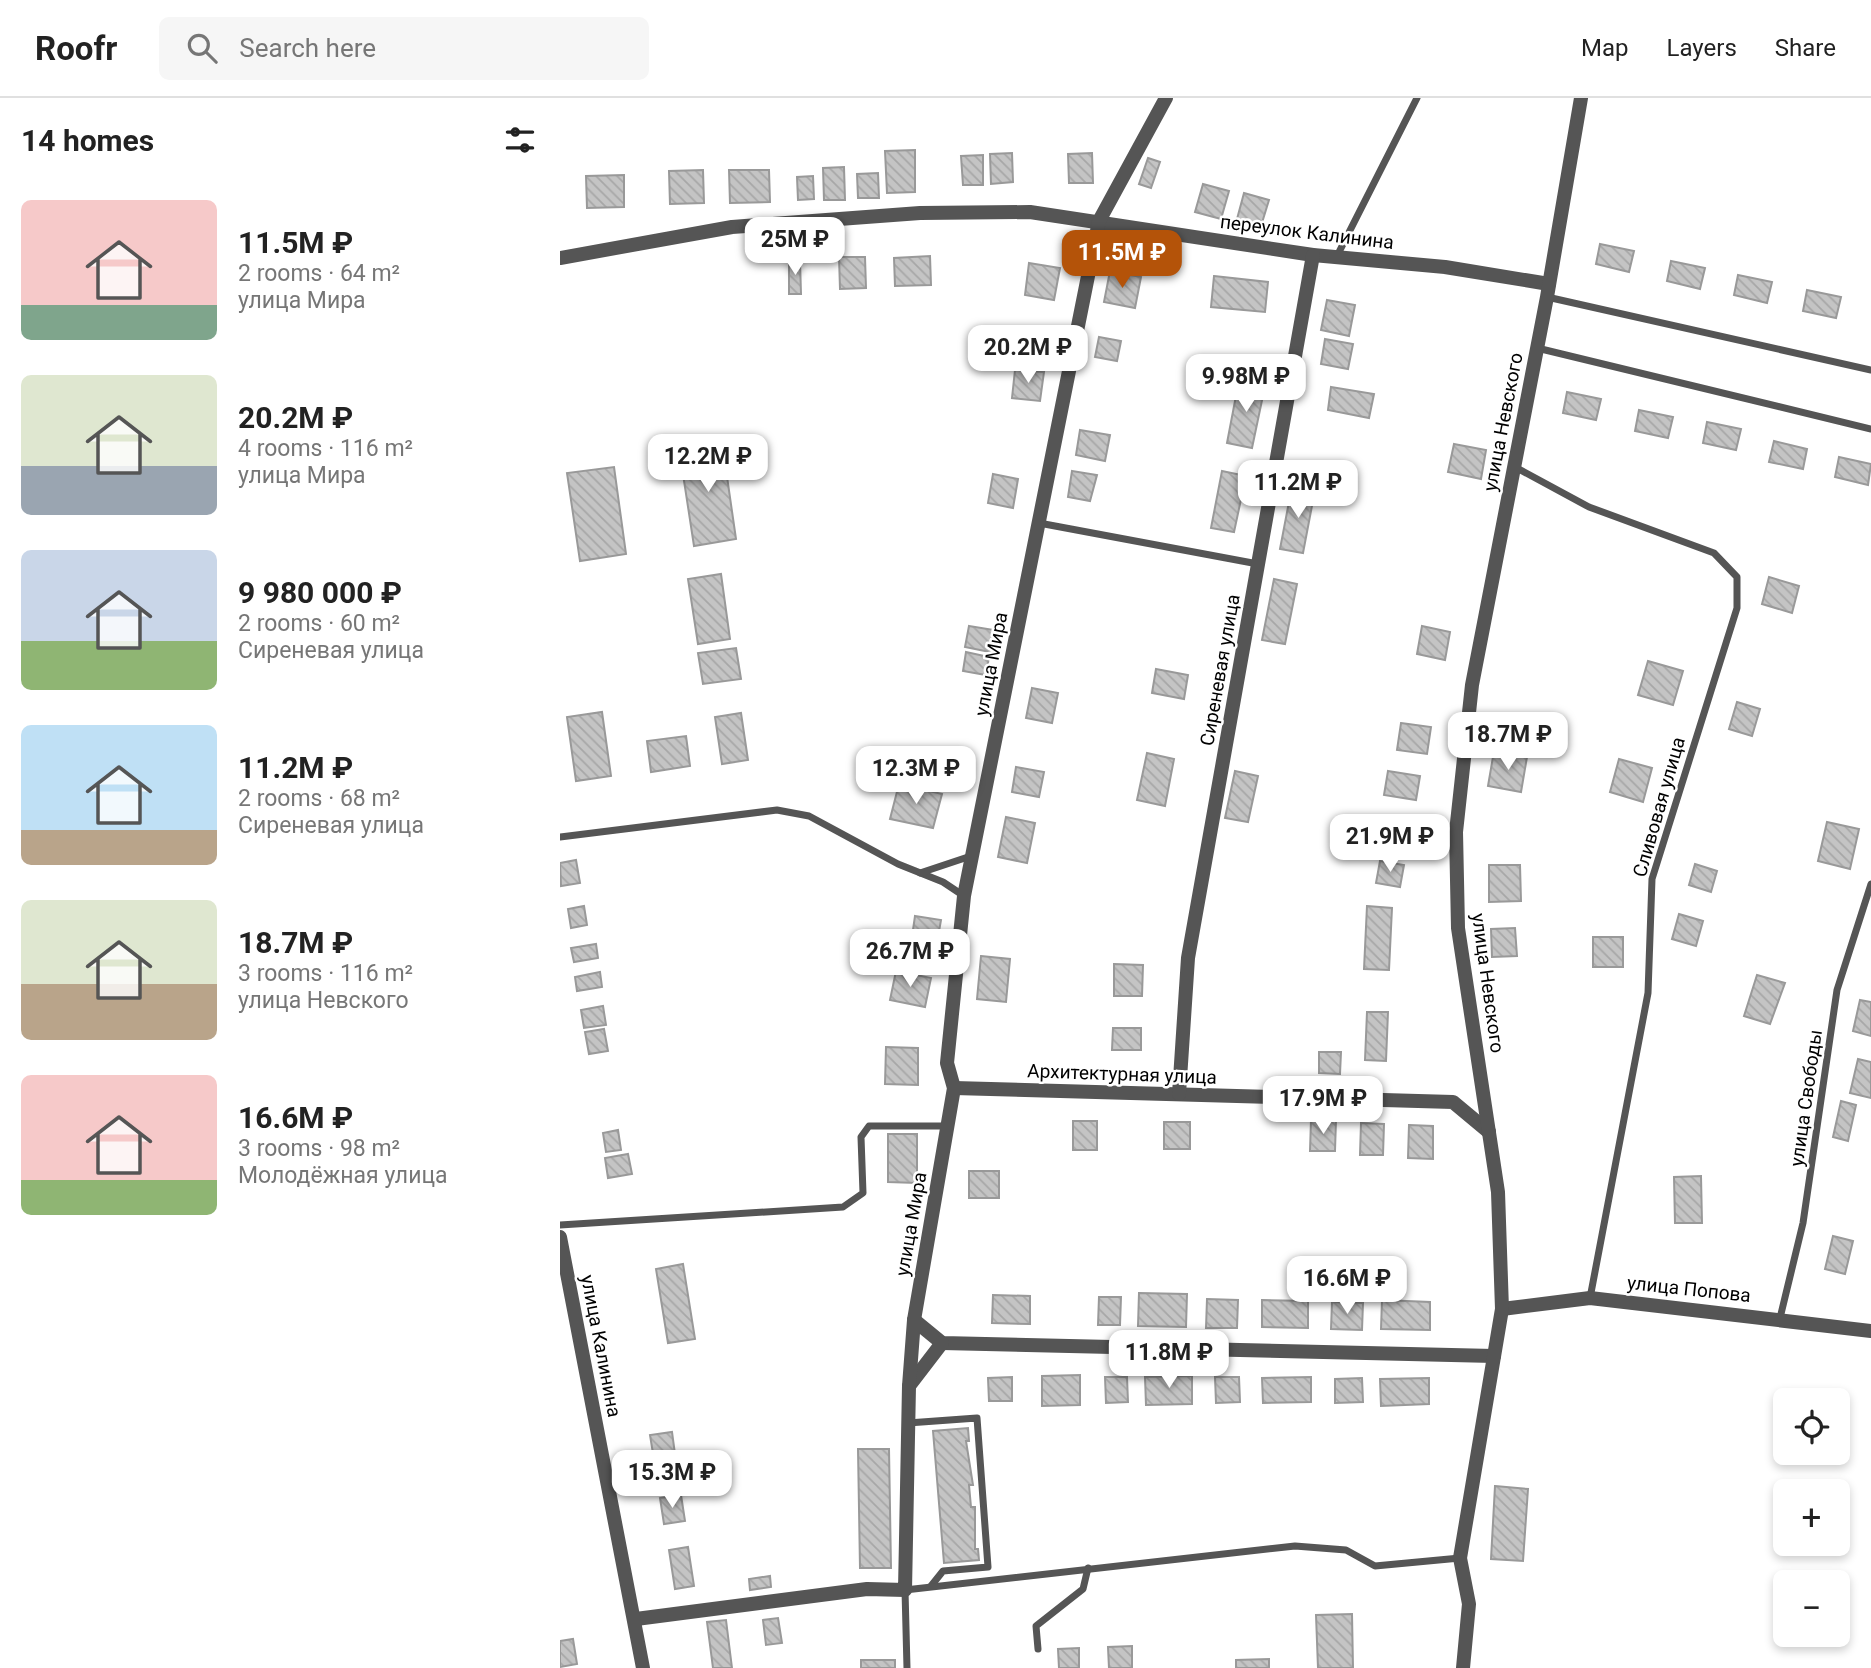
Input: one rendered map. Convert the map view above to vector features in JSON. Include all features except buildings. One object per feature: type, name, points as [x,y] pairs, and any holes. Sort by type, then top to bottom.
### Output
[{"type":"street","name":"улица Мира","points":[[905,1590],[909,1386],[914,1320],[954,1088],[947,1063],[964,896],[1099,221],[1166,98]]},
{"type":"street","name":"улица Невского","points":[[1462,1668],[1469,1604],[1460,1558],[1502,1309],[1498,1192],[1458,928],[1456,832],[1472,685],[1548,291],[1581,98]]},
{"type":"street","name":"переулок Калинина","points":[[560,258],[732,227],[907,214],[1030,212],[1313,255],[1445,267],[1548,291]]},
{"type":"street","name":"Сиреневая улица","points":[[1179,1094],[1188,958],[1313,255]]},
{"type":"street","name":"Архитектурная улица","points":[[954,1088],[1453,1102],[1489,1132]]},
{"type":"street","name":"улица Калинина","points":[[560,1237],[636,1619],[643,1668]]},
{"type":"street","name":"улица Попова","points":[[1502,1309],[1590,1298],[1780,1318],[1871,1331]]},
{"type":"street","points":[[914,1320],[942,1343],[1494,1356]]},
{"type":"street","points":[[909,1386],[942,1343]]},
{"type":"street","points":[[636,1619],[867,1589],[905,1590]]},
{"type":"lane","points":[[1337,257],[1417,98]]},
{"type":"lane","points":[[1548,291],[1871,370]]},
{"type":"lane","points":[[1537,348],[1871,429]]},
{"type":"lane","name":"Сливовая улица","points":[[1514,466],[1589,507],[1714,553],[1737,577],[1737,608],[1652,879],[1648,993],[1590,1298]]},
{"type":"lane","points":[[1039,523],[1258,564]]},
{"type":"lane","points":[[560,836],[777,810],[809,816],[898,864],[943,882],[964,896]]},
{"type":"lane","points":[[920,873],[972,855]]},
{"type":"lane","name":"улица Свободы","points":[[1780,1318],[1803,1223],[1838,990],[1871,884]]},
{"type":"lane","points":[[560,1225],[843,1207],[863,1193],[861,1137],[869,1126],[947,1126]]},
{"type":"lane","points":[[908,1423],[977,1418],[988,1567],[943,1570],[931,1586]]},
{"type":"lane","points":[[906,1668],[905,1590],[1295,1546],[1346,1550],[1375,1566],[1460,1558]]},
{"type":"lane","points":[[1038,1649],[1036,1626],[1083,1588],[1088,1568]]}]
